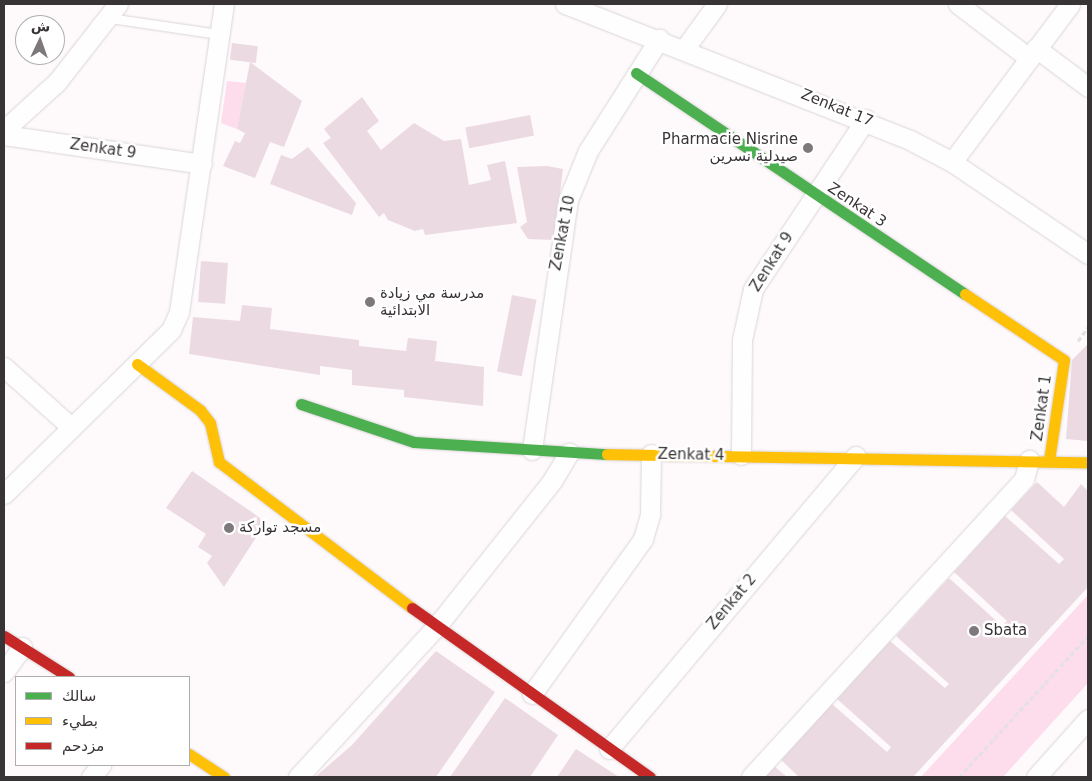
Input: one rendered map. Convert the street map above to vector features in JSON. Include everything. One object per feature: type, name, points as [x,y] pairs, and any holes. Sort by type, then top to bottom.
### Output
[{"type":"street","points":[[4,494],[171,330],[179,312],[224,4]]},
{"type":"street","name":"Zenkat 17","points":[[565,4],[659,38],[866,119],[952,162],[1088,254]]},
{"type":"street","points":[[685,48],[718,4]]},
{"type":"street","points":[[958,4],[1088,87]]},
{"type":"street","points":[[952,162],[1070,4]]},
{"type":"street","points":[[4,130],[57,82],[114,11]]},
{"type":"street","name":"Zenkat 10","points":[[532,450],[568,200],[588,151],[659,38]]},
{"type":"street","name":"Zenkat 3","points":[[636,72],[815,195],[1064,360]]},
{"type":"street","name":"Zenkat 9","points":[[741,455],[745,309],[753,289],[866,119]]},
{"type":"street","name":"Zenkat 9","points":[[4,135],[202,164]]},
{"type":"street","name":"Zenkat 1","points":[[1049,460],[1064,360]]},
{"type":"street","points":[[137,364],[200,410],[210,423],[220,462],[436,627],[650,777]]},
{"type":"street","points":[[4,366],[71,427]]},
{"type":"street","name":"Zenkat 4","points":[[301,404],[414,442],[570,452],[856,456],[1088,462]]},
{"type":"street","points":[[298,777],[436,627],[552,481],[570,452]]},
{"type":"street","points":[[532,694],[643,539],[650,514],[651,454]]},
{"type":"street","name":"Zenkat 2","points":[[609,749],[856,456]]},
{"type":"street","points":[[752,777],[1024,479],[1029,460]]},
{"type":"street","points":[[4,636],[67,676]]},
{"type":"street","points":[[4,672],[22,648]]},
{"type":"street","points":[[1036,777],[1088,718]]},
{"type":"street","points":[[190,755],[224,777]]},
{"type":"street","points":[[91,777],[100,766]]},
{"type":"lane","points":[[114,11],[219,34]]},
{"type":"path","points":[[959,777],[1088,636]]},
{"type":"shaded area","points":[[227,81],[246,83],[237,129],[221,123]]},
{"type":"shaded area","points":[[1088,595],[1088,683],[1003,777],[921,777]]},
{"type":"building","points":[[232,43],[258,46],[256,63],[230,60]]},
{"type":"building","points":[[250,62],[302,101],[284,147],[270,142],[255,178],[223,166],[235,141],[240,143],[245,133],[237,129]]},
{"type":"building","points":[[362,97],[379,121],[367,131],[381,150],[414,123],[444,141],[461,139],[469,185],[491,180],[487,165],[505,161],[517,223],[425,235],[423,229],[415,231],[388,220],[384,213],[379,217],[323,143],[331,138],[324,129]]},
{"type":"building","points":[[530,115],[534,136],[469,148],[465,128]]},
{"type":"building","points":[[308,147],[356,203],[352,215],[270,184],[281,155],[292,159]]},
{"type":"building","points":[[547,166],[563,169],[554,240],[528,239],[520,227],[527,222],[517,167]]},
{"type":"building","points":[[201,261],[228,263],[225,304],[198,302]]},
{"type":"building","points":[[512,295],[537,300],[522,376],[497,372]]},
{"type":"building","points":[[242,305],[272,308],[270,329],[359,340],[359,346],[406,351],[408,338],[437,341],[435,361],[484,367],[483,406],[404,397],[404,390],[352,385],[352,370],[320,366],[320,375],[189,354],[193,317],[240,321]]},
{"type":"building","points":[[1088,344],[1088,441],[1066,439],[1072,360]]},
{"type":"building","name":"مسجد تواركة","points":[[192,471],[266,522],[224,587],[207,563],[212,556],[198,547],[206,534],[166,508]]},
{"type":"building","name":"Sbata","points":[[1037,482],[1064,507],[1081,484],[1088,491],[1088,587],[913,777],[799,777],[781,760],[832,704],[887,752],[891,747],[837,699],[890,641],[945,688],[949,684],[896,636],[949,578],[1002,626],[1007,621],[954,572],[1005,516],[1059,564],[1064,559],[1011,510]]},
{"type":"building","points":[[436,651],[495,692],[436,777],[315,777],[352,745]]},
{"type":"building","points":[[505,698],[558,735],[530,777],[450,777]]},
{"type":"building","points":[[576,749],[619,777],[557,777]]},
{"type":"building","points":[[775,767],[787,777],[765,777]]},
{"type":"traffic: fast","points":[[636,73],[965,294]]},
{"type":"traffic: fast","points":[[301,404],[414,442],[607,454]]},
{"type":"traffic: slow","points":[[965,294],[1064,360],[1049,460]]},
{"type":"traffic: slow","points":[[137,364],[200,410],[210,423],[219,462],[412,608]]},
{"type":"traffic: slow","points":[[607,454],[1088,462]]},
{"type":"traffic: slow","points":[[190,755],[224,777]]},
{"type":"traffic: jam","points":[[412,608],[650,777]]},
{"type":"traffic: jam","points":[[4,636],[67,676]]},
{"type":"place","name":"Pharmacie Nisrine صيدلية نسرين","points":[[808,148]]},
{"type":"place","name":"مدرسة مي زيادة الابتدائية","points":[[370,302]]},
{"type":"place","name":"مسجد تواركة","points":[[229,528]]},
{"type":"place","name":"Sbata","points":[[974,631]]}]
